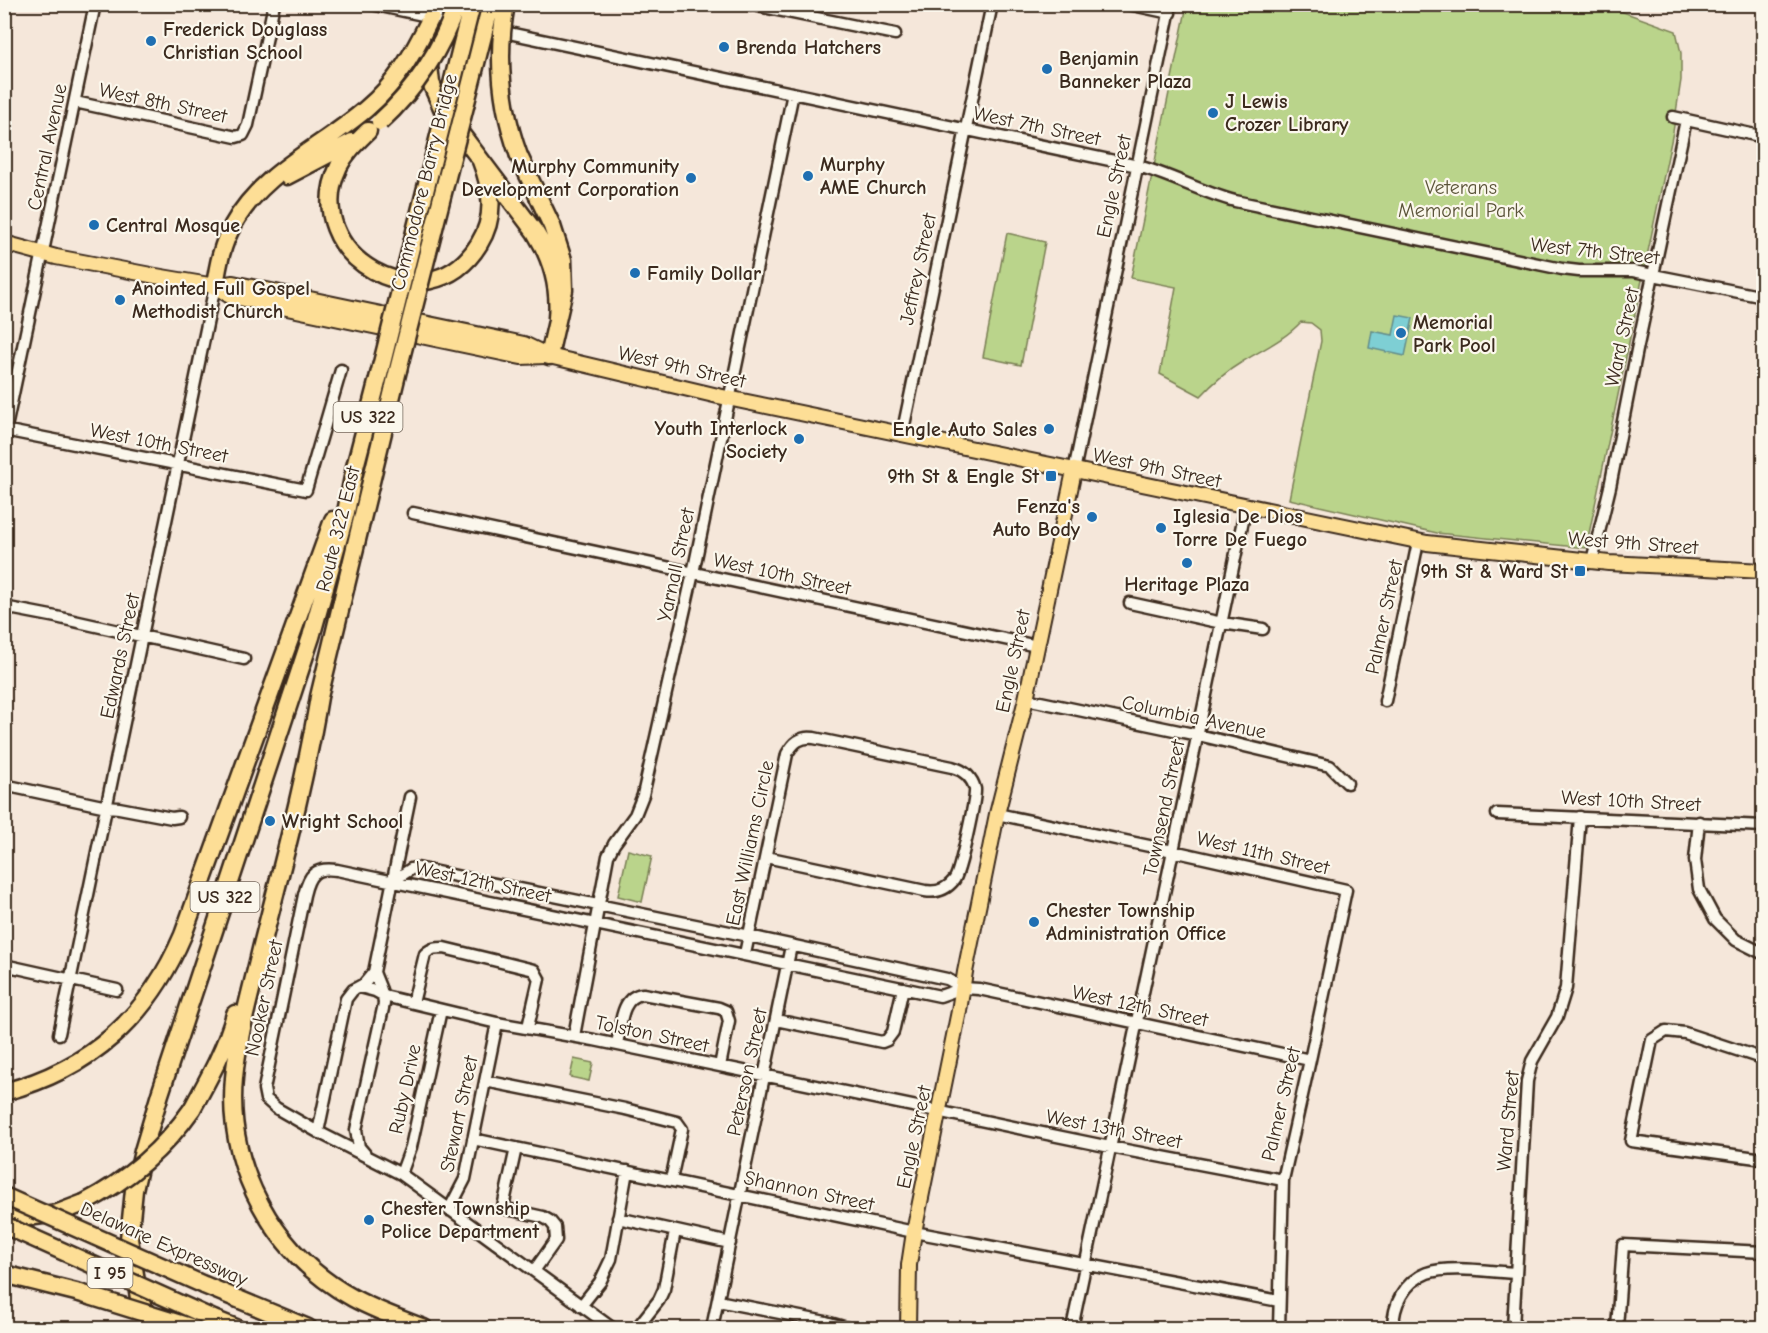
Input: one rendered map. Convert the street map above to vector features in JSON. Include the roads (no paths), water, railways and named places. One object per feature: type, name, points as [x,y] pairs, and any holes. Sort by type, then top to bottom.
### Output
[{"type":"highway","points":[[457,4],[445,35],[412,88],[351,148],[339,166],[331,196],[333,217],[339,237],[351,254],[367,268],[385,277],[406,281],[427,280],[447,274],[471,255],[487,228],[491,207],[490,186],[481,161]]},
{"type":"highway","name":"Commodore Barry Bridge","points":[[355,467],[472,4]]},
{"type":"highway","name":"Commodore Barry Bridge","points":[[398,370],[491,4]]},
{"type":"highway","points":[[506,4],[500,57],[502,92],[509,125],[519,156],[561,249],[565,280],[549,356]]},
{"type":"highway","points":[[432,11],[428,63],[434,92],[443,110],[535,232],[547,253],[557,284],[557,318]]},
{"type":"highway","points":[[214,286],[223,249],[232,227],[257,192],[378,99],[409,60],[432,11]]},
{"type":"highway","points":[[257,192],[346,146],[374,127]]},
{"type":"highway","name":"Route 322 East","points":[[319,697],[398,370]]},
{"type":"highway","points":[[4,1092],[56,1074],[105,1043],[132,1017],[166,971],[183,935],[342,495],[355,467]]},
{"type":"highway","name":"US 322","points":[[152,1329],[140,1298],[129,1239],[134,1190],[143,1151],[311,637],[346,512],[355,467]]},
{"type":"highway","points":[[4,1220],[58,1212],[84,1203],[151,1157],[170,1139],[192,1109],[230,1034],[309,722],[319,697]]},
{"type":"highway","name":"US 322","points":[[319,697],[315,723],[237,1054],[235,1123],[240,1151],[255,1195],[280,1235],[303,1261],[324,1280],[352,1298],[423,1329]]},
{"type":"highway","name":"Delaware Expressway","points":[[4,1196],[308,1329]]},
{"type":"highway","name":"I 95","points":[[4,1225],[236,1329]]},
{"type":"highway","points":[[4,1274],[80,1293],[193,1329]]},
{"type":"main road","name":"West 9th Street","points":[[4,243],[110,268],[214,286],[233,283],[524,344],[549,356],[729,399],[1418,542],[1592,561],[1764,571]]},
{"type":"main road","name":"Engle Street","points":[[908,1329],[909,1277],[914,1232],[997,814],[1026,699],[1074,471]]},
{"type":"street","name":"Central Avenue","points":[[5,432],[95,4]]},
{"type":"street","name":"West 8th Street","points":[[75,102],[236,137],[243,135],[248,124],[273,4]]},
{"type":"street","name":"West 7th Street","points":[[370,4],[432,11],[793,93],[1138,166],[1154,170],[1215,196],[1258,206],[1562,269],[1633,271],[1764,297]]},
{"type":"street","points":[[748,4],[895,34]]},
{"type":"street","name":"Jeffrey Street","points":[[902,435],[992,4]]},
{"type":"street","points":[[1128,4],[1170,9]]},
{"type":"street","name":"Engle Street","points":[[1074,471],[1170,9]]},
{"type":"street","name":"Yarnall Street","points":[[574,1036],[608,856],[619,836],[635,815],[643,795],[693,573],[793,93]]},
{"type":"street","points":[[1673,117],[1764,136]]},
{"type":"street","name":"Ward Street","points":[[1592,561],[1610,487],[1686,120]]},
{"type":"street","name":"Edwards Street","points":[[59,1034],[214,286]]},
{"type":"street","name":"West 10th Street","points":[[5,432],[306,490],[341,370]]},
{"type":"street","name":"Townsend Street","points":[[1072,1329],[1246,507]]},
{"type":"street","name":"West 10th Street","points":[[413,513],[1037,646]]},
{"type":"street","name":"Palmer Street","points":[[1385,700],[1418,542]]},
{"type":"street","points":[[1130,603],[1222,623],[1263,629]]},
{"type":"street","points":[[4,607],[244,659]]},
{"type":"street","name":"Columbia Avenue","points":[[1026,699],[1198,735],[1330,766],[1347,783]]},
{"type":"street","name":"East Williams Circle","points":[[745,954],[787,754],[796,742],[804,738],[814,738],[952,767],[961,770],[970,778],[974,787],[975,796],[957,874],[945,888],[938,892],[766,857]]},
{"type":"street","points":[[4,785],[106,807],[172,818],[180,817]]},
{"type":"street","points":[[318,1132],[344,1005],[349,994],[360,987],[374,972],[410,797]]},
{"type":"street","name":"West 11th Street","points":[[997,814],[1346,890]]},
{"type":"street","name":"West 10th Street","points":[[1497,814],[1764,826]]},
{"type":"street","name":"Ward Street","points":[[1513,1329],[1527,1081],[1532,1061],[1557,1017],[1566,987],[1580,817]]},
{"type":"street","points":[[1699,822],[1695,860],[1700,889],[1714,919],[1736,940],[1764,954]]},
{"type":"street","name":"West 12th Street","points":[[393,881],[407,871],[417,868],[947,979],[963,988]]},
{"type":"street","name":"Nooker Street","points":[[393,881],[327,869],[316,872],[306,884],[263,1094],[270,1104],[318,1132],[401,1174],[612,1329]]},
{"type":"street","name":"West 12th Street","points":[[393,881],[940,996],[963,988],[979,989],[1310,1060]]},
{"type":"street","name":"Palmer Street","points":[[1279,1329],[1282,1180],[1346,890]]},
{"type":"street","name":"Peterson Street","points":[[712,1329],[791,946]]},
{"type":"street","points":[[413,1003],[425,954],[435,948],[446,949],[534,970],[540,979],[528,1027]]},
{"type":"street","points":[[4,965],[117,990]]},
{"type":"street","points":[[340,1144],[350,1140],[356,1130],[384,1004],[384,996],[374,972]]},
{"type":"street","name":"Tolston Street","points":[[360,987],[384,996],[497,1023],[617,1044],[939,1111]]},
{"type":"street","points":[[776,1020],[882,1042],[887,1040],[893,1032],[903,988]]},
{"type":"street","points":[[617,1044],[627,1002],[637,994],[719,1008],[726,1011],[729,1022],[720,1066]]},
{"type":"street","name":"Ruby Drive","points":[[401,1174],[411,1147],[441,1010]]},
{"type":"street","name":"Stewart Street","points":[[449,1210],[465,1179],[497,1023]]},
{"type":"street","points":[[1764,1059],[1685,1033],[1666,1031],[1652,1040],[1631,1141],[1764,1159]]},
{"type":"street","points":[[485,1081],[625,1109],[677,1122],[682,1129],[671,1180]]},
{"type":"street","name":"West 13th Street","points":[[939,1111],[1282,1180]]},
{"type":"street","points":[[356,1130],[359,1147],[365,1154]]},
{"type":"street","name":"Shannon Street","points":[[473,1138],[914,1232],[1279,1301]]},
{"type":"street","points":[[516,1148],[503,1207],[543,1216],[555,1227],[556,1240],[534,1272]]},
{"type":"street","points":[[581,1306],[608,1269],[627,1171]]},
{"type":"street","points":[[618,1218],[730,1243]]},
{"type":"street","points":[[636,1329],[664,1289],[675,1231]]},
{"type":"street","points":[[1617,1329],[1623,1245],[1764,1252]]},
{"type":"street","points":[[1393,1329],[1393,1316],[1399,1297],[1411,1283],[1427,1273],[1448,1270],[1516,1273]]},
{"type":"street","points":[[717,1306],[826,1322],[847,1329]]},
{"type":"street","name":"Peterson Street","points":[[705,1329],[717,1306]]},
{"type":"water","name":"Memorial Park Pool","points":[[1397,315],[1413,318],[1405,356],[1369,348],[1372,331],[1393,335]]},
{"type":"place","name":"Frederick Douglass Christian School","points":[[151,41]]},
{"type":"place","name":"Brenda Hatchers","points":[[724,47]]},
{"type":"place","name":"Benjamin Banneker Plaza","points":[[1047,69]]},
{"type":"place","name":"J Lewis Crozer Library","points":[[1213,113]]},
{"type":"place","name":"Murphy AME Church","points":[[808,176]]},
{"type":"place","name":"Murphy Community Development Corporation","points":[[691,178]]},
{"type":"place","name":"Central Mosque","points":[[94,225]]},
{"type":"place","name":"Family Dollar","points":[[635,273]]},
{"type":"place","name":"Anointed Full Gospel Methodist Church","points":[[120,300]]},
{"type":"place","name":"Memorial Park Pool","points":[[1401,333]]},
{"type":"place","name":"Engle Auto Sales","points":[[1049,429]]},
{"type":"place","name":"Youth Interlock Society","points":[[799,439]]},
{"type":"place","name":"9th St & Engle St","points":[[1051,476]]},
{"type":"place","name":"Fenza's Auto Body","points":[[1092,517]]},
{"type":"place","name":"Iglesia De Dios Torre De Fuego","points":[[1161,528]]},
{"type":"place","name":"Heritage Plaza","points":[[1187,563]]},
{"type":"place","name":"9th St & Ward St","points":[[1580,571]]},
{"type":"place","name":"Wright School","points":[[270,821]]},
{"type":"place","name":"Chester Township Administration Office","points":[[1034,922]]},
{"type":"place","name":"Chester Township Police Department","points":[[369,1220]]},
{"type":"park label","name":"Veterans Memorial Park","points":[[1461,198]]}]
